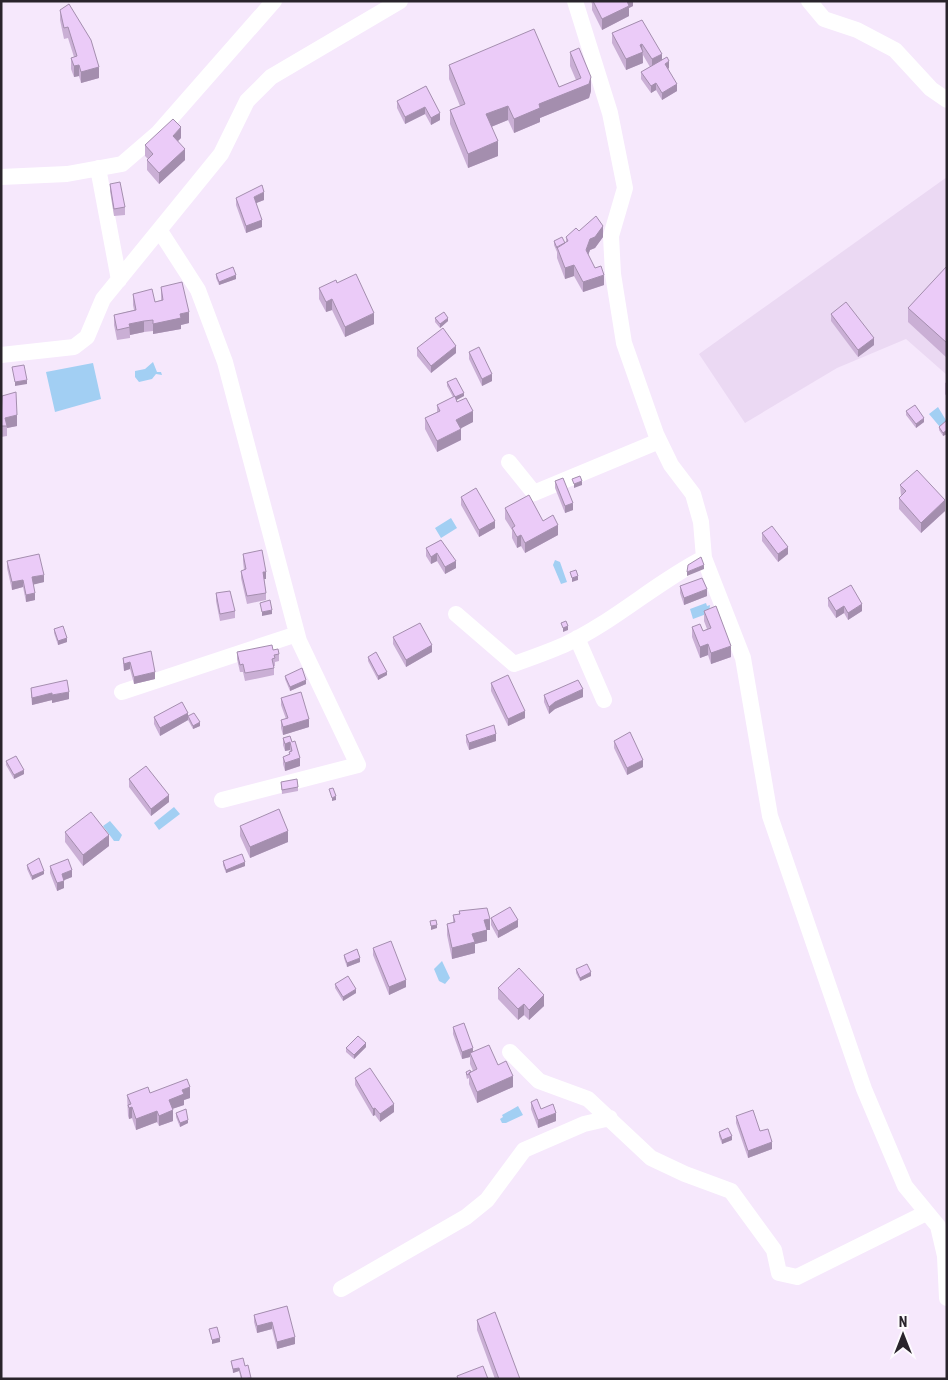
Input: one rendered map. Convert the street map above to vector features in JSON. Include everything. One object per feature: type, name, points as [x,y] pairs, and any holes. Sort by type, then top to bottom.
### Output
[{"type":"street","points":[[1,177],[67,174],[122,164],[158,133],[274,1]]},
{"type":"street","points":[[1,355],[74,347],[87,337],[103,299],[221,154],[247,101],[271,77],[400,1]]},
{"type":"street","points":[[575,1],[610,113],[625,188],[612,236],[613,274],[624,343],[659,441],[671,465],[693,494],[701,522],[704,558],[743,658],[770,816],[864,1089],[905,1186],[938,1226],[945,1256],[947,1298]]},
{"type":"street","points":[[809,1],[824,19],[857,30],[895,50],[931,90],[947,100]]},
{"type":"street","points":[[98,168],[119,280]]},
{"type":"street","points":[[160,231],[198,290],[225,362],[297,634],[358,765],[222,800]]},
{"type":"street","points":[[509,462],[534,493],[659,441]]},
{"type":"street","points":[[456,614],[514,664],[565,645],[617,614],[682,570],[704,558]]},
{"type":"street","points":[[122,692],[297,634]]},
{"type":"street","points":[[577,638],[604,700]]},
{"type":"street","points":[[510,1052],[539,1081],[588,1099],[651,1158],[685,1174],[731,1191],[774,1250],[779,1273],[797,1277],[926,1213]]},
{"type":"street","points":[[341,1289],[466,1217],[487,1200],[524,1150],[584,1124],[610,1118]]},
{"type":"shaded area","points":[[947,177],[947,375],[906,339],[837,368],[745,423],[699,354]]},
{"type":"water","points":[[153,362],[157,372],[161,372],[162,375],[156,374],[152,379],[139,382],[135,377],[135,371],[145,369]]},
{"type":"water","points":[[93,363],[101,399],[55,412],[46,372]]},
{"type":"water","points":[[938,407],[947,422],[940,427],[929,414]]},
{"type":"water","points":[[451,518],[457,528],[441,538],[435,528]]},
{"type":"water","points":[[555,560],[560,562],[567,582],[561,584],[553,565]]},
{"type":"water","points":[[706,603],[707,606],[710,605],[709,613],[693,619],[690,609]]},
{"type":"water","points":[[174,807],[180,814],[159,830],[154,823]]},
{"type":"water","points":[[110,821],[122,835],[119,841],[114,841],[103,826]]},
{"type":"water","points":[[442,961],[450,978],[445,984],[439,981],[434,969]]},
{"type":"water","points":[[518,1106],[523,1115],[502,1123],[500,1119],[503,1117],[502,1115]]},
{"type":"building","points":[[593,1],[627,1],[629,6],[602,19]]},
{"type":"building","points":[[69,4],[91,40],[99,67],[81,72],[79,65],[74,66],[71,58],[77,56],[68,27],[64,28],[60,10]]},
{"type":"building","points":[[642,20],[662,54],[652,59],[642,44],[640,45],[643,52],[626,59],[612,33]]},
{"type":"building","points":[[534,29],[559,87],[581,78],[570,52],[579,48],[591,77],[589,84],[539,104],[540,108],[514,119],[508,106],[486,114],[498,141],[468,154],[450,110],[465,104],[449,65]]},
{"type":"building","points":[[667,57],[669,61],[665,64],[677,84],[662,93],[656,83],[651,86],[641,72]]},
{"type":"building","points":[[426,86],[440,113],[431,118],[425,107],[405,117],[397,101]]},
{"type":"building","points":[[173,119],[181,127],[173,136],[185,149],[159,173],[147,160],[153,154],[145,145]]},
{"type":"building","points":[[120,182],[125,207],[114,209],[110,184]]},
{"type":"building","points":[[262,185],[264,192],[254,197],[262,220],[246,226],[236,198]]},
{"type":"building","points":[[596,216],[603,226],[595,237],[590,239],[586,250],[595,268],[601,266],[604,275],[583,282],[574,265],[565,268],[557,247],[568,241],[566,237],[576,228],[579,231]]},
{"type":"building","points":[[562,237],[565,243],[557,248],[554,241]]},
{"type":"building","points":[[947,266],[947,343],[908,308]]},
{"type":"building","points":[[233,267],[236,275],[219,282],[216,274]]},
{"type":"building","points":[[356,274],[374,313],[345,327],[332,299],[326,302],[319,288],[336,280],[337,283]]},
{"type":"building","points":[[182,282],[189,312],[180,314],[181,318],[153,324],[153,320],[144,321],[129,324],[130,327],[117,330],[114,315],[136,310],[133,294],[152,289],[155,302],[163,300],[161,287]]},
{"type":"building","points":[[846,302],[874,338],[858,350],[831,314]]},
{"type":"building","points":[[444,312],[448,318],[440,324],[435,318]]},
{"type":"building","points":[[443,328],[456,346],[431,366],[417,348]]},
{"type":"building","points":[[479,347],[492,374],[482,379],[469,352]]},
{"type":"building","points":[[24,365],[27,380],[15,382],[12,367]]},
{"type":"building","points":[[456,378],[464,393],[455,397],[447,382]]},
{"type":"building","points":[[16,392],[17,415],[5,418],[7,426],[1,426],[2,396]]},
{"type":"building","points":[[455,396],[457,402],[466,398],[473,411],[456,420],[461,429],[437,441],[425,418],[440,411],[437,405]]},
{"type":"building","points":[[915,405],[924,418],[916,424],[906,411]]},
{"type":"building","points":[[947,420],[947,430],[943,433],[939,427]]},
{"type":"building","points":[[917,470],[945,500],[921,523],[899,498],[906,491],[900,485]]},
{"type":"building","points":[[580,476],[582,481],[574,484],[572,479]]},
{"type":"building","points":[[563,478],[573,503],[565,506],[555,481]]},
{"type":"building","points":[[476,488],[495,521],[479,530],[461,497]]},
{"type":"building","points":[[529,495],[543,521],[553,515],[558,525],[525,543],[521,535],[517,537],[512,528],[515,526],[505,508]]},
{"type":"building","points":[[772,526],[788,547],[778,554],[762,533]]},
{"type":"building","points":[[441,540],[456,561],[445,567],[437,553],[431,557],[426,548]]},
{"type":"building","points":[[262,550],[266,572],[263,572],[266,593],[247,596],[241,571],[246,569],[243,554]]},
{"type":"building","points":[[39,554],[44,575],[32,577],[35,593],[26,595],[23,580],[12,582],[7,561]]},
{"type":"building","points":[[701,557],[704,565],[687,572],[688,565]]},
{"type":"building","points":[[576,570],[578,576],[572,578],[570,572]]},
{"type":"building","points":[[702,578],[707,589],[684,598],[680,586]]},
{"type":"building","points":[[851,585],[862,604],[848,613],[844,606],[836,611],[828,598]]},
{"type":"building","points":[[230,591],[235,611],[220,614],[216,593]]},
{"type":"building","points":[[270,600],[272,610],[262,612],[260,603]]},
{"type":"building","points":[[716,606],[731,646],[711,653],[708,644],[700,647],[692,627],[700,624],[703,631],[711,628],[704,611]]},
{"type":"building","points":[[566,621],[568,626],[563,628],[561,623]]},
{"type":"building","points":[[420,623],[432,645],[406,660],[393,637]]},
{"type":"building","points":[[63,626],[67,638],[58,641],[54,629]]},
{"type":"building","points":[[272,645],[273,650],[278,649],[279,654],[274,655],[275,658],[272,659],[274,668],[245,673],[243,664],[240,665],[237,652]]},
{"type":"building","points":[[151,651],[155,672],[134,677],[130,662],[124,664],[123,658]]},
{"type":"building","points":[[376,652],[387,672],[378,676],[368,657]]},
{"type":"building","points":[[302,668],[306,680],[290,687],[285,676]]},
{"type":"building","points":[[508,675],[525,711],[508,719],[491,683]]},
{"type":"building","points":[[67,680],[69,692],[52,695],[52,693],[32,698],[31,688]]},
{"type":"building","points":[[578,680],[583,689],[555,702],[549,707],[544,695]]},
{"type":"building","points":[[301,692],[309,719],[283,727],[281,720],[288,718],[281,698]]},
{"type":"building","points":[[182,702],[188,713],[160,728],[154,717]]},
{"type":"building","points":[[194,713],[200,722],[193,726],[188,716]]},
{"type":"building","points":[[494,725],[496,734],[469,743],[466,735]]},
{"type":"building","points":[[630,732],[643,760],[627,768],[614,741]]},
{"type":"building","points":[[290,736],[292,742],[295,741],[300,758],[285,763],[283,757],[292,751],[290,742],[285,744],[283,738]]},
{"type":"building","points":[[16,756],[24,770],[14,775],[6,761]]},
{"type":"building","points":[[146,766],[169,795],[151,809],[129,779]]},
{"type":"building","points":[[297,779],[298,787],[282,790],[281,782]]},
{"type":"building","points":[[333,788],[336,796],[332,798],[329,789]]},
{"type":"building","points":[[279,809],[288,831],[250,847],[240,826]]},
{"type":"building","points":[[91,812],[109,835],[83,855],[65,832]]},
{"type":"building","points":[[242,854],[245,862],[226,870],[223,861]]},
{"type":"building","points":[[39,858],[44,871],[32,876],[27,865]]},
{"type":"building","points":[[68,859],[72,870],[62,874],[64,881],[57,883],[50,866]]},
{"type":"building","points":[[510,907],[518,920],[498,931],[491,918]]},
{"type":"building","points":[[487,908],[490,919],[484,920],[487,930],[472,934],[475,942],[452,948],[447,924],[455,922],[453,915],[460,914],[459,911]]},
{"type":"building","points":[[436,920],[437,925],[431,926],[430,921]]},
{"type":"building","points":[[391,941],[406,980],[389,987],[373,948]]},
{"type":"building","points":[[357,949],[360,958],[347,963],[344,955]]},
{"type":"building","points":[[587,964],[591,972],[580,978],[576,969]]},
{"type":"building","points":[[519,968],[544,995],[529,1010],[524,1004],[518,1009],[498,988]]},
{"type":"building","points":[[348,976],[356,989],[343,997],[335,984]]},
{"type":"building","points":[[464,1023],[473,1048],[462,1052],[453,1027]]},
{"type":"building","points":[[358,1036],[366,1043],[354,1055],[346,1048]]},
{"type":"building","points":[[489,1045],[498,1065],[506,1061],[513,1076],[477,1092],[469,1073],[477,1069],[470,1053]]},
{"type":"building","points":[[370,1068],[394,1104],[380,1114],[375,1108],[373,1109],[355,1078]]},
{"type":"building","points":[[187,1079],[190,1087],[182,1090],[184,1094],[169,1100],[173,1110],[159,1116],[157,1111],[136,1119],[132,1107],[129,1108],[128,1105],[131,1104],[127,1095],[148,1087],[150,1093]]},
{"type":"building","points":[[537,1099],[541,1109],[553,1104],[556,1113],[538,1120],[531,1102]]},
{"type":"building","points":[[186,1109],[188,1120],[180,1123],[176,1113]]},
{"type":"building","points":[[753,1110],[760,1131],[768,1129],[772,1142],[748,1151],[736,1116]]},
{"type":"building","points":[[728,1128],[732,1136],[722,1140],[719,1132]]},
{"type":"building","points":[[287,1306],[295,1337],[277,1342],[272,1322],[257,1326],[254,1315]]},
{"type":"building","points":[[495,1312],[520,1379],[499,1379],[477,1320]]},
{"type":"building","points":[[217,1327],[220,1338],[212,1340],[209,1329]]},
{"type":"building","points":[[243,1358],[245,1366],[248,1365],[251,1378],[242,1379],[239,1368],[233,1369],[231,1361]]},
{"type":"building","points":[[483,1366],[488,1379],[458,1379],[457,1376]]}]
